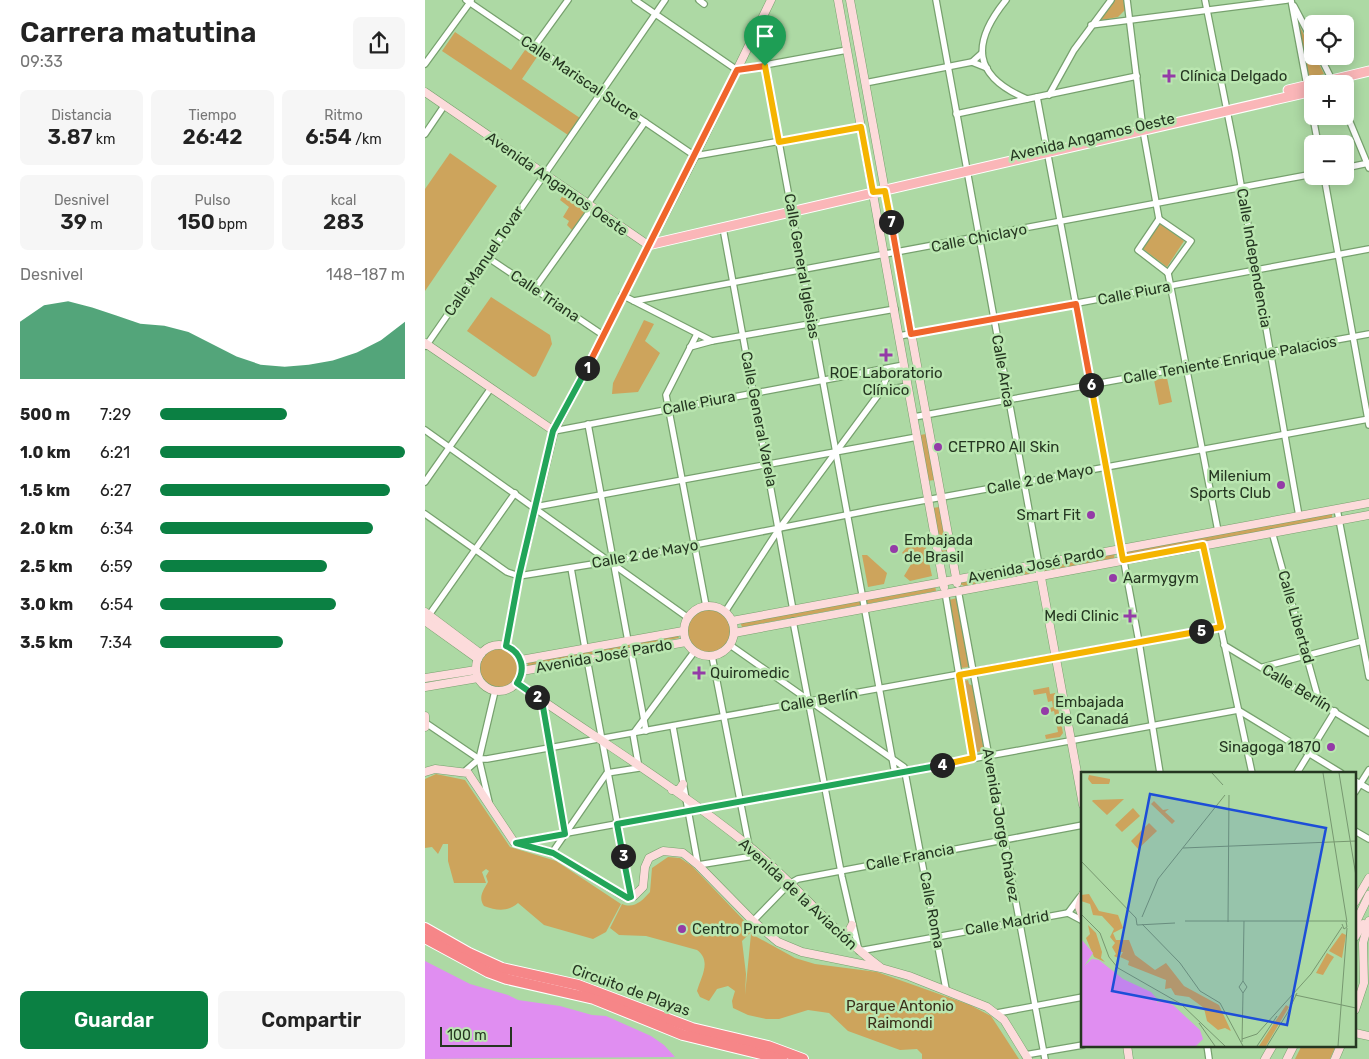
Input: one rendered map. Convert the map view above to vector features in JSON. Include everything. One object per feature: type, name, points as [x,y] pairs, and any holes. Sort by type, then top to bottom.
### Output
[{"type":"highway","name":"Circuito de Playas","points":[[425,928],[502,968],[578,985],[610,995],[685,1026],[775,1048],[803,1059]]},
{"type":"highway","name":"Circuito de Playas","points":[[425,938],[488,972],[507,979],[593,998],[683,1035],[781,1059]]},
{"type":"main road","points":[[506,646],[519,576],[553,431],[695,156],[771,0]]},
{"type":"main road","points":[[838,0],[945,592]]},
{"type":"main road","points":[[850,0],[958,590]]},
{"type":"main road","name":"Avenida Angamos Oeste","points":[[1354,76],[1369,71]]},
{"type":"main road","points":[[1354,81],[1369,77]]},
{"type":"main road","name":"Avenida Angamos Oeste","points":[[425,92],[648,245],[1304,89]]},
{"type":"main road","points":[[857,106],[869,104]]},
{"type":"main road","points":[[426,345],[553,431]]},
{"type":"main road","name":"Avenida José Pardo","points":[[732,621],[1369,503]]},
{"type":"main road","name":"Avenida José Pardo","points":[[734,633],[945,592],[1369,515]]},
{"type":"main road","points":[[1039,565],[1081,794]]},
{"type":"main road","points":[[706,606],[715,607],[725,612],[732,621],[734,633],[730,645],[721,653],[712,656],[694,652],[686,642],[683,631],[687,618],[696,609],[706,606]]},
{"type":"main road","points":[[426,617],[479,656]]},
{"type":"main road","name":"Avenida José Pardo","points":[[521,660],[683,631]]},
{"type":"main road","name":"Avenida José Pardo","points":[[522,671],[686,642]]},
{"type":"main road","points":[[493,646],[506,646],[515,652],[521,660],[522,671],[517,683],[508,690],[495,691],[486,687],[477,674],[479,656],[493,646]]},
{"type":"main road","points":[[425,678],[477,674]]},
{"type":"main road","points":[[425,686],[477,674]]},
{"type":"main road","name":"Avenida de la Aviación","points":[[517,683],[700,809],[749,846],[859,951],[881,968]]},
{"type":"main road","points":[[425,772],[435,769],[464,772],[472,777],[516,843],[552,853],[625,897],[631,897],[643,887],[645,866],[652,855],[663,851],[676,851],[698,865],[753,921],[778,942],[844,961],[881,968],[946,989],[997,1013],[1006,1022],[1027,1057]]},
{"type":"main road","points":[[672,790],[680,789],[683,784]]},
{"type":"main road","points":[[1357,899],[1369,878]]},
{"type":"main road","points":[[1357,920],[1369,895]]},
{"type":"main road","points":[[1081,898],[1079,906],[1081,912]]},
{"type":"main road","points":[[1357,926],[1369,903]]},
{"type":"main road","points":[[1357,934],[1363,924],[1368,923]]},
{"type":"main road","points":[[1357,1004],[1363,987],[1366,964],[1363,943],[1368,923]]},
{"type":"main road","points":[[840,933],[849,932],[852,925]]},
{"type":"main road","points":[[844,961],[855,957],[859,951]]},
{"type":"main road","points":[[1127,1046],[1129,1059]]},
{"type":"main road","points":[[1265,1059],[1272,1046]]},
{"type":"main road","points":[[1289,1059],[1296,1046]]},
{"type":"main road","points":[[1335,1059],[1341,1046]]},
{"type":"street","points":[[534,46],[568,0]]},
{"type":"street","points":[[635,0],[737,70],[847,50]]},
{"type":"street","name":"Calle Manuel Tovar","points":[[426,345],[665,0]]},
{"type":"street","name":"Calle Arica","points":[[937,0],[993,319],[1039,565]]},
{"type":"street","points":[[987,68],[982,53],[982,44],[988,25],[1006,0]]},
{"type":"street","points":[[1049,95],[1091,25],[1111,0]]},
{"type":"street","points":[[1127,0],[1143,127],[1159,219],[1138,250],[1168,273],[1218,531]]},
{"type":"street","name":"Calle Independencia","points":[[1205,0],[1242,188],[1299,516]]},
{"type":"street","points":[[1091,25],[1287,0]]},
{"type":"street","points":[[1291,0],[1304,25]]},
{"type":"street","points":[[1291,0],[1308,75]]},
{"type":"street","points":[[425,64],[469,1]]},
{"type":"street","name":"Calle Mariscal Sucre","points":[[469,1],[695,156]]},
{"type":"street","points":[[972,62],[982,53]]},
{"type":"street","points":[[865,83],[972,62],[987,68],[1008,89],[1027,99]]},
{"type":"street","name":"Calle General Iglesias","points":[[765,66],[862,598]]},
{"type":"street","points":[[957,114],[1137,76]]},
{"type":"street","points":[[1037,97],[1139,642],[1160,772]]},
{"type":"street","points":[[425,134],[444,106]]},
{"type":"street","points":[[535,288],[645,122]]},
{"type":"street","points":[[1351,125],[1368,165],[1354,167]]},
{"type":"street","points":[[695,156],[861,127]]},
{"type":"street","name":"Calle Chiclayo","points":[[634,301],[1060,223],[1304,176]]},
{"type":"street","points":[[1326,185],[1369,421]]},
{"type":"street","points":[[1159,219],[1191,240],[1168,273]]},
{"type":"street","name":"Calle General Varela","points":[[723,228],[793,610]]},
{"type":"street","name":"Calle Piura","points":[[899,336],[1369,250]]},
{"type":"street","name":"Calle Triana","points":[[487,258],[535,288],[603,335]]},
{"type":"street","points":[[622,295],[712,341]]},
{"type":"street","points":[[642,305],[645,299]]},
{"type":"street","points":[[690,346],[895,309]]},
{"type":"street","points":[[697,334],[666,394],[706,606]]},
{"type":"street","name":"Calle Teniente Enrique Palacios","points":[[914,417],[1369,334]]},
{"type":"street","name":"Calle Piura","points":[[553,431],[904,365]]},
{"type":"street","points":[[725,612],[779,529],[881,391],[886,379],[884,369]]},
{"type":"street","points":[[881,391],[908,386]]},
{"type":"street","points":[[425,482],[491,388]]},
{"type":"street","name":"Calle 2 de Mayo","points":[[519,576],[694,546],[1285,434],[1369,421]]},
{"type":"street","points":[[588,424],[628,641]]},
{"type":"street","points":[[425,430],[612,561],[687,618]]},
{"type":"street","points":[[535,507],[917,436]]},
{"type":"street","points":[[842,442],[841,447],[845,450]]},
{"type":"street","points":[[825,465],[838,466]]},
{"type":"street","points":[[426,617],[476,550],[515,493]]},
{"type":"street","points":[[1337,509],[1369,677]]},
{"type":"street","points":[[425,514],[507,572],[519,576]]},
{"type":"street","points":[[770,531],[774,533],[774,537]]},
{"type":"street","name":"Calle Libertad","points":[[1272,532],[1308,655],[1319,701]]},
{"type":"street","points":[[1203,545],[1252,772]]},
{"type":"street","points":[[571,568],[585,648]]},
{"type":"street","name":"Avenida Jorge Chávez","points":[[958,590],[1045,1059]]},
{"type":"street","name":"Avenida Jorge Chávez","points":[[945,592],[973,758]]},
{"type":"street","points":[[862,598],[895,774]]},
{"type":"street","points":[[793,621],[841,871],[859,951]]},
{"type":"street","name":"Calle Berlín","points":[[479,758],[600,740],[1221,627]]},
{"type":"street","points":[[1263,667],[1362,641]]},
{"type":"street","points":[[730,645],[809,702],[890,755],[904,767],[905,772]]},
{"type":"street","name":"Calle Berlín","points":[[1224,645],[1369,733]]},
{"type":"street","points":[[631,652],[646,731]]},
{"type":"street","points":[[552,853],[607,773],[639,768],[633,734],[694,652]]},
{"type":"street","points":[[712,656],[749,846]]},
{"type":"street","points":[[587,660],[600,740],[631,897]]},
{"type":"street","points":[[490,806],[479,758],[495,691]]},
{"type":"street","points":[[542,701],[565,834]]},
{"type":"street","points":[[516,843],[1238,710],[1339,772]]},
{"type":"street","points":[[1298,772],[1335,711]]},
{"type":"street","points":[[425,722],[479,758]]},
{"type":"street","points":[[673,726],[698,865],[760,855]]},
{"type":"street","points":[[464,772],[479,758]]},
{"type":"street","points":[[1369,770],[1358,783],[1369,789]]},
{"type":"street","name":"Calle Roma","points":[[905,772],[946,989]]},
{"type":"street","name":"Calle Francia","points":[[753,921],[789,884],[798,879],[921,854],[1081,825]]},
{"type":"street","points":[[1357,832],[1369,839]]},
{"type":"street","name":"Calle Madrid","points":[[1068,913],[1081,895]]},
{"type":"street","name":"Calle Madrid","points":[[859,951],[1068,913],[1081,918]]},
{"type":"street","points":[[997,1013],[1081,996]]},
{"type":"street","points":[[1027,1057],[1043,1052],[1081,1045]]},
{"type":"street","points":[[1207,1046],[1209,1059]]},
{"type":"green space","points":[[1112,0],[1127,0],[1128,7],[1118,17],[1096,21]]},
{"type":"green space","points":[[1297,21],[1304,35],[1304,61]]},
{"type":"green space","points":[[455,32],[511,70],[525,50],[537,57],[522,79],[580,118],[568,135],[442,51]]},
{"type":"green space","points":[[1305,65],[1320,65],[1324,74],[1320,75],[1306,75]]},
{"type":"green space","points":[[450,153],[497,186],[425,291],[425,189]]},
{"type":"green space","points":[[563,195],[586,210],[572,230],[567,225],[569,221],[563,217],[569,207],[560,200]]},
{"type":"green space","points":[[1160,224],[1184,241],[1167,267],[1142,248]]},
{"type":"green space","points":[[491,297],[550,335],[552,344],[536,376],[533,377],[467,331]]},
{"type":"green space","points":[[644,320],[654,324],[645,341],[660,353],[638,392],[612,394],[613,383]]},
{"type":"green space","points":[[1167,378],[1172,402],[1159,405],[1154,380]]},
{"type":"green space","points":[[926,434],[934,480],[928,481],[920,435]]},
{"type":"green space","points":[[939,507],[947,551],[941,552],[933,508]]},
{"type":"green space","points":[[1332,513],[1332,519],[1127,556],[1125,553],[1125,551]]},
{"type":"green space","points":[[912,541],[925,544],[932,576],[910,581],[904,576],[913,561],[902,553]]},
{"type":"green space","points":[[1115,553],[1114,558],[1045,571],[1042,568],[1042,566]]},
{"type":"green space","points":[[862,555],[867,555],[887,573],[884,584],[868,587]]},
{"type":"green space","points":[[1034,566],[1035,573],[964,586],[960,584],[962,580]]},
{"type":"green space","points":[[935,585],[936,591],[742,627],[740,622]]},
{"type":"green space","points":[[957,598],[969,667],[961,668],[949,600]]},
{"type":"green space","points":[[709,608],[722,612],[728,618],[732,631],[728,644],[722,650],[709,654],[696,650],[690,644],[686,631],[690,618],[696,612]]},
{"type":"green space","points":[[676,632],[679,638],[528,666],[527,659]]},
{"type":"green space","points":[[503,649],[510,652],[516,658],[519,669],[518,677],[510,686],[503,689],[495,689],[488,686],[480,677],[479,665],[482,658],[491,650]]},
{"type":"green space","points":[[968,680],[969,684],[973,686],[984,751],[976,752],[964,681]]},
{"type":"green space","points":[[1049,687],[1050,694],[1055,693],[1063,733],[1060,737],[1046,739],[1045,735],[1058,732],[1054,711],[1050,712],[1050,708],[1053,707],[1052,701],[1048,702],[1046,693],[1034,695],[1033,690]]},
{"type":"green space","points":[[436,774],[465,780],[510,847],[556,861],[621,904],[606,932],[593,939],[544,925],[518,903],[502,910],[484,906],[481,897],[488,882],[486,876],[489,871],[486,869],[482,872],[486,883],[454,883],[448,861],[448,844],[443,844],[438,854],[432,847],[425,848],[425,779]]},
{"type":"green space","name":"Parque Antonio Raimondi","points":[[668,857],[680,858],[692,866],[753,930],[742,941],[746,974],[745,995],[751,934],[753,931],[755,936],[795,958],[815,964],[877,972],[970,1005],[991,1016],[1019,1059],[922,1059],[922,1054],[917,1049],[900,1050],[848,1031],[829,1013],[808,1010],[779,1019],[766,1019],[748,1015],[733,1008],[732,1001],[735,991],[728,986],[717,989],[709,1001],[700,997],[697,991],[705,964],[704,959],[697,950],[646,936],[619,935],[610,928],[622,904],[634,905],[650,892],[652,868]]},
{"type":"green space","points":[[1302,1046],[1336,1046],[1330,1059],[1295,1059]]},
{"type":"shaded area","points":[[425,961],[470,984],[508,995],[518,1000],[560,1006],[592,1015],[606,1016],[651,1036],[664,1045],[675,1057],[425,1059]]},
{"type":"place","name":"Clínica Delgado","points":[[1169,76]]},
{"type":"place","name":"ROE Laboratorio Clínico","points":[[886,355]]},
{"type":"place","name":"CETPRO All Skin","points":[[938,447]]},
{"type":"place","name":"Milenium Sports Club","points":[[1281,485]]},
{"type":"place","name":"Smart Fit","points":[[1091,515]]},
{"type":"place","name":"Embajada de Brasil","points":[[894,549]]},
{"type":"place","name":"Aarmygym","points":[[1113,578]]},
{"type":"place","name":"Medi Clinic","points":[[1130,616]]},
{"type":"place","name":"Quiromedic","points":[[699,673]]},
{"type":"place","name":"Embajada de Canadá","points":[[1045,711]]},
{"type":"place","name":"Sinagoga 1870","points":[[1331,747]]},
{"type":"place","name":"Centro Promotor","points":[[682,929]]},
{"type":"route","points":[[765,66],[779,142],[861,127],[873,192],[885,191],[911,334],[1076,304],[1123,560],[1203,545],[1221,627],[959,675],[973,758],[617,824],[631,897],[628,898],[553,853],[516,843],[565,834],[542,701],[517,683],[522,667],[520,658],[506,646],[519,576],[553,431],[695,156],[737,70],[765,66]]}]
